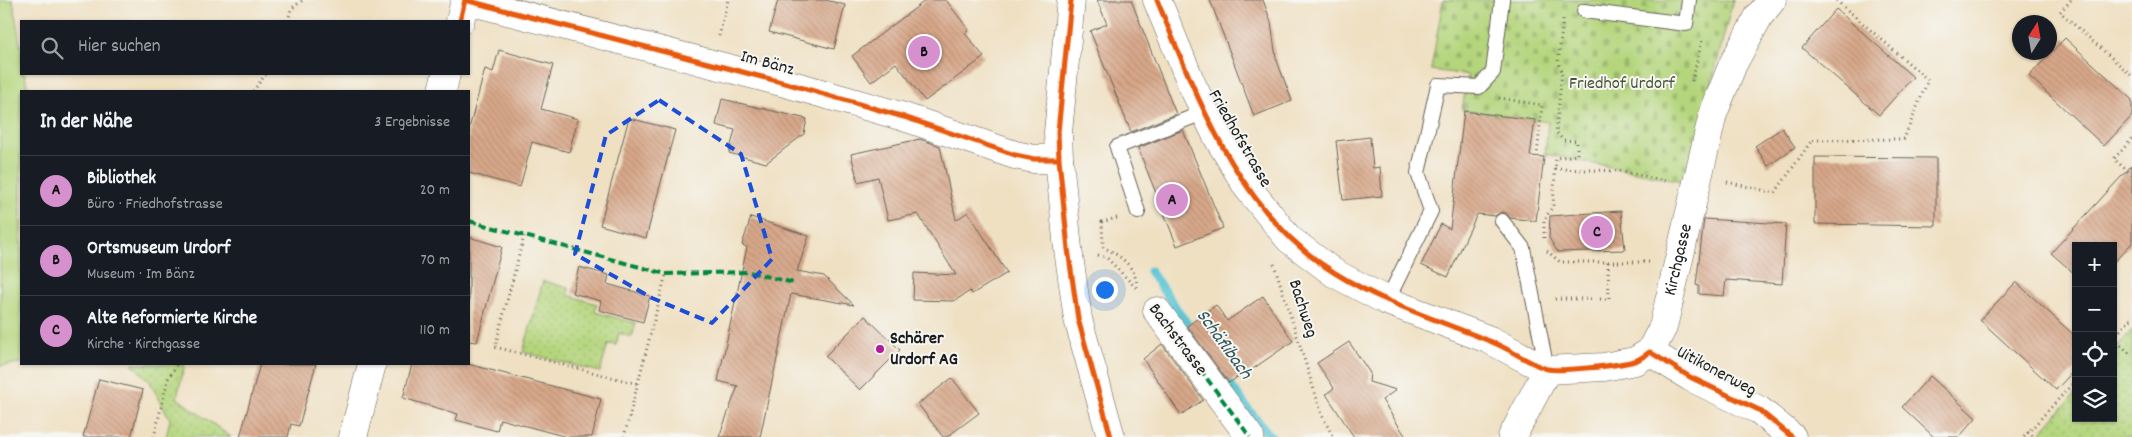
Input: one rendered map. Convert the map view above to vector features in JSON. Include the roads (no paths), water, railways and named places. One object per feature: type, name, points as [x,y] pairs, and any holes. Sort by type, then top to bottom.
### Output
[{"type":"street","points":[[460,20],[465,0]]},
{"type":"street","name":"Im Bänz","points":[[465,0],[712,64],[904,117],[1015,155],[1034,159],[1059,159]]},
{"type":"street","points":[[1071,0],[1058,132],[1059,159],[1068,249],[1078,319],[1111,437]]},
{"type":"street","name":"Friedhofstrasse","points":[[1157,0],[1192,85],[1218,138],[1248,188],[1289,239],[1334,273],[1387,302],[1490,340],[1546,370]]},
{"type":"street","name":"Kirchgasse","points":[[1650,352],[1663,327],[1686,176],[1734,64],[1759,16],[1772,0]]},
{"type":"street","points":[[442,90],[446,75]]},
{"type":"street","name":"Bachstrasse","points":[[1157,311],[1250,437]]},
{"type":"street","points":[[1512,437],[1546,370],[1604,367],[1635,361],[1650,352]]},
{"type":"street","name":"Uitikonerweg","points":[[1650,352],[1690,377],[1758,410],[1792,437]]},
{"type":"street","points":[[353,437],[372,365]]},
{"type":"lane","points":[[1387,302],[1431,212],[1418,173],[1438,85],[1479,87],[1493,72],[1502,0]]},
{"type":"lane","points":[[1584,11],[1686,24],[1689,0]]},
{"type":"lane","points":[[1138,212],[1117,147],[1206,112]]},
{"type":"lane","points":[[1502,221],[1523,248],[1546,370]]},
{"type":"waterway","name":"Schäflibach","points":[[1150,271],[1195,335]]},
{"type":"waterway","name":"Schäflibach","points":[[1222,374],[1271,437]]},
{"type":"place","name":"Ortsmuseum Urdorf","points":[[924,52]]},
{"type":"place","name":"Bibliothek","points":[[1172,200]]},
{"type":"place","name":"Alte Reformierte Kirche","points":[[1597,232]]},
{"type":"place","name":"Schärer Urdorf AG","points":[[880,349]]},
{"type":"park label","name":"Friedhof Urdorf","points":[[1622,84]]}]
